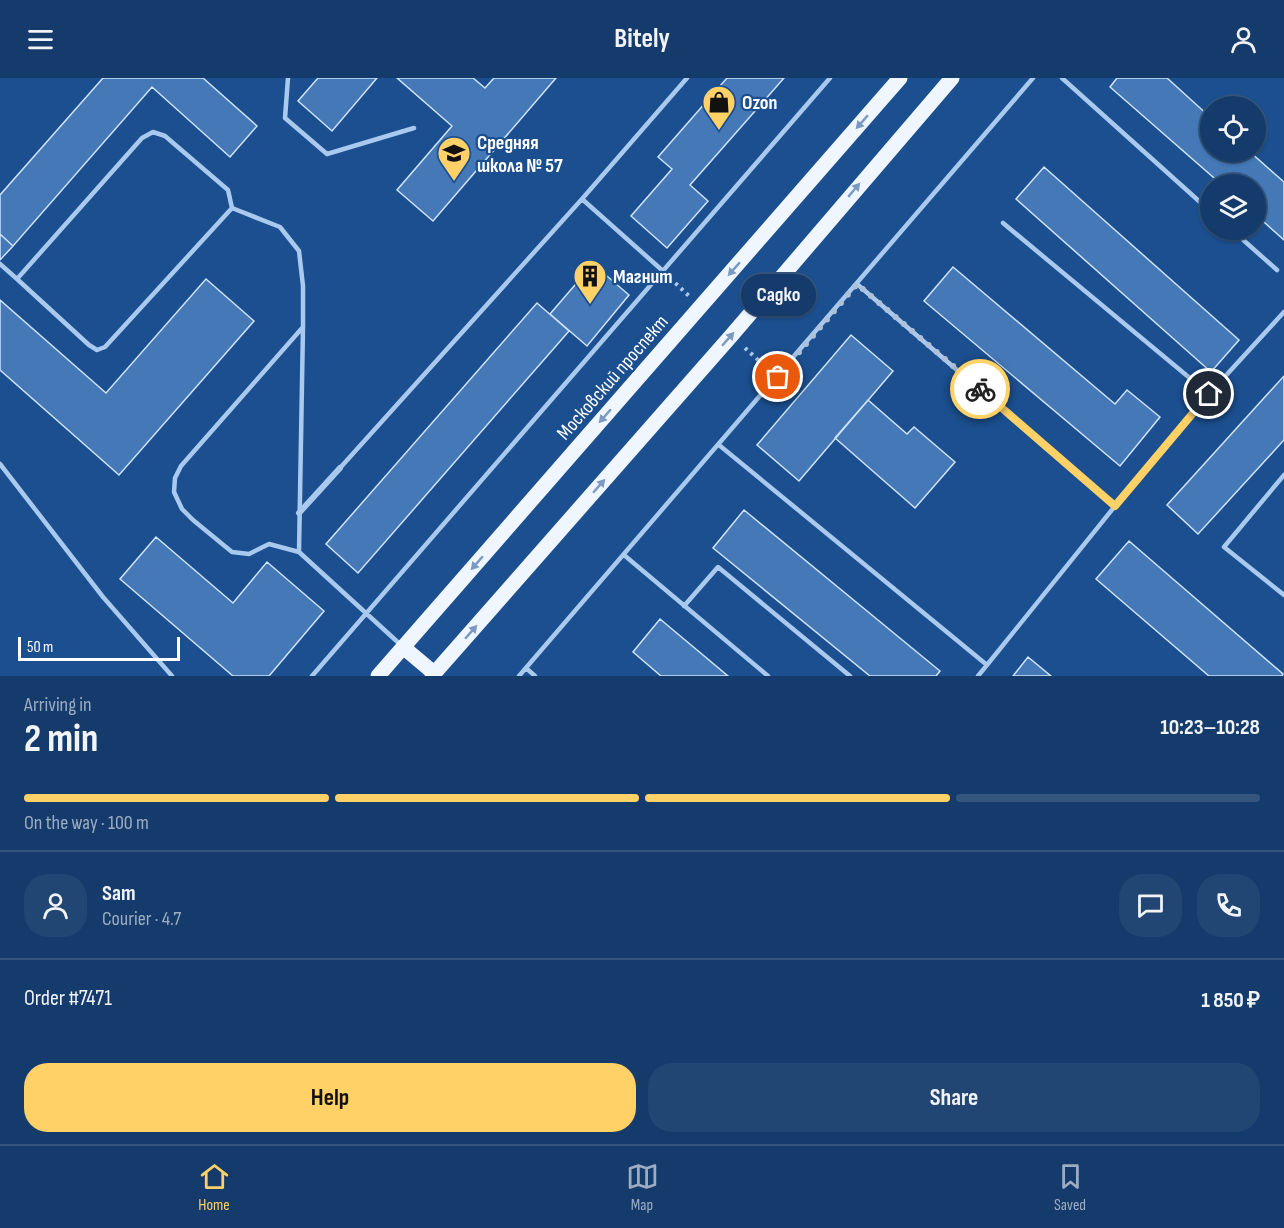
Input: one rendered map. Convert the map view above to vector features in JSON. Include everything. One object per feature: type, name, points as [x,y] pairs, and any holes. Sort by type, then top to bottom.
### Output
[{"type":"main road","name":"Московский проспект","points":[[378,676],[900,78]]},
{"type":"main road","points":[[403,647],[433,675],[723,345],[952,78]]},
{"type":"street","points":[[298,513],[340,468]]},
{"type":"lane","points":[[288,78],[285,118],[327,153],[414,128]]},
{"type":"lane","points":[[340,468],[582,199],[687,78]]},
{"type":"lane","points":[[312,676],[830,78]]},
{"type":"lane","points":[[519,676],[1033,78]]},
{"type":"lane","points":[[1062,78],[1200,202]]},
{"type":"lane","points":[[17,279],[142,138],[153,132],[165,136],[228,190],[232,208]]},
{"type":"lane","points":[[582,199],[663,271]]},
{"type":"lane","points":[[0,264],[97,350],[105,347],[232,208]]},
{"type":"lane","points":[[232,208],[280,227],[299,251],[303,286],[299,552]]},
{"type":"lane","points":[[1003,223],[1209,394]]},
{"type":"lane","points":[[1243,240],[1277,270]]},
{"type":"lane","points":[[857,284],[1115,506]]},
{"type":"lane","points":[[978,676],[1209,394],[1284,312]]},
{"type":"lane","points":[[303,327],[181,465],[175,478],[174,492],[182,509],[232,552],[249,554],[269,544],[299,552],[403,647]]},
{"type":"lane","points":[[719,445],[987,665]]},
{"type":"lane","points":[[0,464],[103,597],[172,676]]},
{"type":"lane","points":[[1284,475],[1224,547],[1284,596]]},
{"type":"lane","points":[[624,555],[768,676]]},
{"type":"lane","points":[[684,606],[718,567],[850,676]]},
{"type":"lane","points":[[526,668],[535,676]]},
{"type":"building","points":[[103,78],[203,78],[257,126],[230,157],[152,87],[13,246],[0,234],[0,195]]},
{"type":"building","points":[[318,78],[377,78],[332,131],[298,101]]},
{"type":"building","points":[[397,78],[473,78],[485,88],[494,78],[556,78],[433,221],[397,190],[452,126]]},
{"type":"building","points":[[727,78],[784,78],[690,185],[708,201],[667,248],[631,216],[672,169],[658,157]]},
{"type":"building","points":[[1117,78],[1167,78],[1200,108],[1200,162],[1261,162],[1284,182],[1284,240],[1266,224],[1266,174],[1210,174],[1110,87]]},
{"type":"building","points":[[1044,167],[1239,340],[1211,372],[1016,199]]},
{"type":"building","points":[[0,234],[13,246],[0,260]]},
{"type":"building","name":"Магнит","points":[[593,264],[629,295],[587,346],[550,314]]},
{"type":"building","points":[[953,267],[1115,404],[1127,390],[1160,417],[1120,466],[924,301]]},
{"type":"building","points":[[206,279],[254,321],[119,475],[0,370],[0,300],[106,393]]},
{"type":"building","points":[[537,303],[569,331],[358,573],[326,544]]},
{"type":"building","points":[[851,335],[893,371],[799,481],[757,445]]},
{"type":"building","points":[[1284,376],[1284,440],[1198,534],[1167,505]]},
{"type":"building","points":[[868,400],[907,434],[914,427],[955,462],[915,508],[835,438]]},
{"type":"building","points":[[744,510],[940,671],[936,676],[870,676],[713,548]]},
{"type":"building","points":[[156,537],[233,603],[267,562],[324,611],[269,676],[233,676],[120,579]]},
{"type":"building","points":[[1129,541],[1283,674],[1282,676],[1209,676],[1096,579]]},
{"type":"building","points":[[660,619],[728,676],[661,676],[633,652]]},
{"type":"building","points":[[1028,657],[1051,676],[1013,676]]},
{"type":"way so far","points":[[778,377],[857,284],[980,389]]},
{"type":"place","name":"Ozon","points":[[719,131]]},
{"type":"place","name":"Средняя школа № 57","points":[[454,182]]},
{"type":"place","name":"Магнит","points":[[590,305]]},
{"type":"place","name":"Садко","points":[[778,377]]},
{"type":"route","points":[[980,389],[1115,506],[1209,394]]}]
